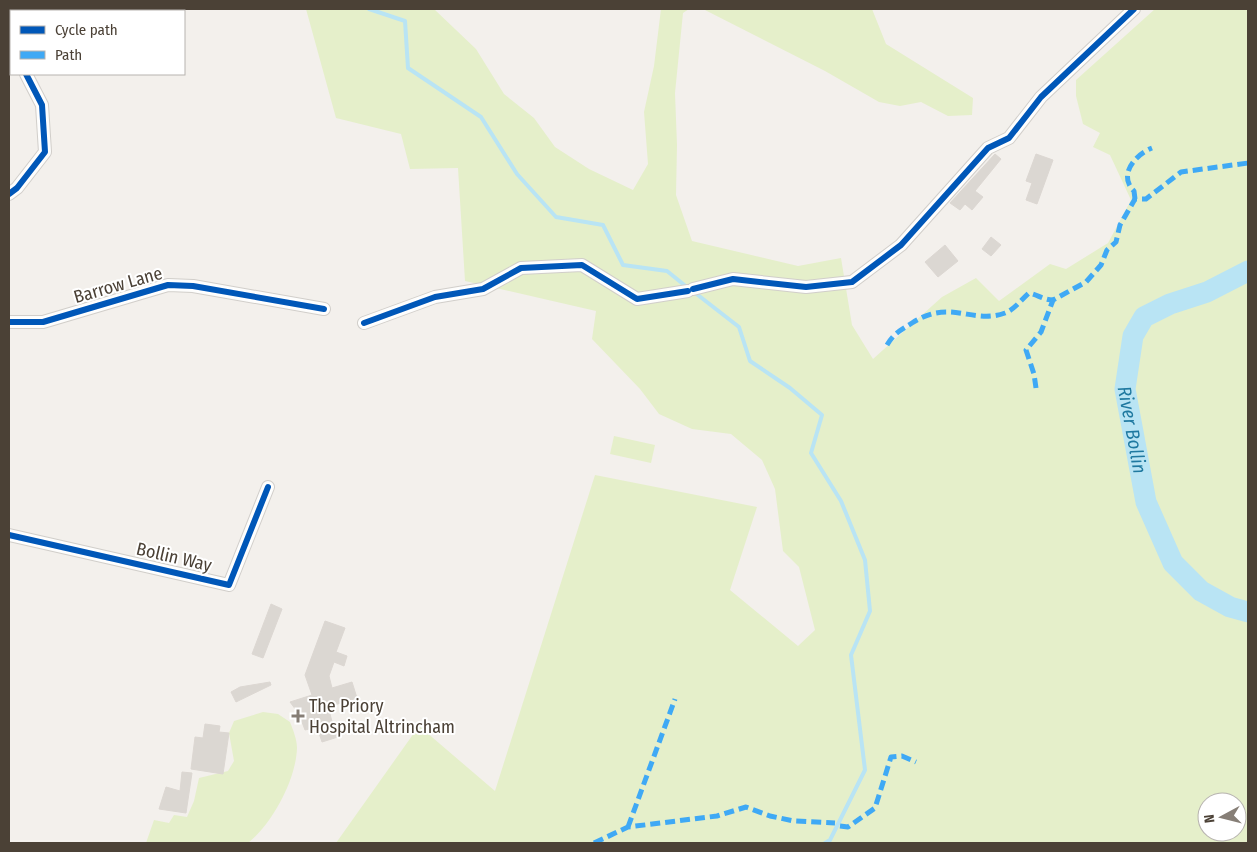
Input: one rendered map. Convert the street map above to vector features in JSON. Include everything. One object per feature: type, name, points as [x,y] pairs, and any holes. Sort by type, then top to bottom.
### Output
[{"type":"street","points":[[364,324],[435,297],[482,289],[522,268],[582,265],[637,299],[690,290],[733,279],[806,287],[852,282],[901,245],[988,148],[1008,138],[1041,97],[1134,9]]},
{"type":"street","points":[[9,194],[17,188],[45,152],[42,105],[27,75]]},
{"type":"street","name":"Barrow Lane","points":[[9,322],[43,322],[168,285],[193,286],[324,309]]},
{"type":"street","name":"Bollin Way","points":[[9,535],[229,585],[268,487]]},
{"type":"green space","points":[[306,9],[434,9],[476,49],[504,94],[534,118],[555,147],[589,169],[633,190],[648,164],[644,112],[654,66],[661,9],[689,9],[683,13],[675,93],[676,195],[692,241],[798,266],[841,258],[852,325],[873,359],[942,297],[976,278],[999,301],[1050,264],[1066,269],[1108,243],[1131,200],[1110,155],[1093,147],[1100,133],[1083,124],[1076,96],[1076,80],[1155,9],[1248,9],[1248,843],[336,843],[419,726],[495,791],[595,475],[757,507],[730,590],[798,646],[815,630],[799,567],[783,551],[775,489],[762,460],[731,434],[692,429],[659,414],[640,389],[592,339],[596,311],[465,281],[458,168],[410,169],[401,134],[336,118]]},
{"type":"green space","points":[[703,9],[872,9],[886,44],[973,98],[972,115],[948,116],[921,102],[900,106],[879,102],[825,71]]},
{"type":"green space","points":[[614,436],[655,445],[651,463],[610,454]]},
{"type":"green space","points":[[263,712],[278,714],[290,722],[296,738],[297,748],[296,760],[287,787],[266,825],[248,843],[146,843],[154,820],[169,823],[174,815],[187,817],[194,801],[199,778],[228,771],[234,761],[229,733],[234,721]]},
{"type":"building","points":[[995,154],[1001,159],[975,191],[983,197],[972,210],[965,204],[960,210],[950,203]]},
{"type":"building","points":[[1036,154],[1053,160],[1037,204],[1026,200],[1032,183],[1026,181]]},
{"type":"building","points":[[991,237],[1001,245],[991,256],[982,249]]},
{"type":"building","points":[[945,245],[958,261],[938,277],[925,262]]},
{"type":"building","points":[[271,604],[282,609],[263,658],[252,654]]},
{"type":"building","points":[[325,621],[345,628],[336,652],[347,656],[344,666],[334,662],[329,676],[332,688],[352,682],[357,698],[328,707],[333,725],[337,724],[341,736],[322,742],[317,727],[305,730],[299,714],[290,702],[312,695],[305,675]]},
{"type":"building","points":[[270,682],[271,685],[236,702],[231,692],[240,687]]},
{"type":"building","points":[[205,724],[220,726],[219,732],[229,733],[223,774],[191,769],[195,737],[203,738]]},
{"type":"building","points":[[182,772],[192,773],[186,813],[159,809],[166,787],[180,791]]},
{"type":"waterway","points":[[369,9],[405,21],[408,68],[481,117],[517,174],[556,217],[603,225],[623,265],[667,271],[688,288]]},
{"type":"waterway","name":"River Bollin","points":[[1248,271],[1207,292],[1170,304],[1144,317],[1133,336],[1125,389],[1146,502],[1173,563],[1201,591],[1230,607],[1248,612]]},
{"type":"waterway","points":[[694,292],[739,327],[750,361],[790,388],[822,415],[811,453],[841,501],[865,560],[870,611],[851,655],[865,770],[830,840],[825,843]]},
{"type":"marked path","points":[[1135,199],[1134,191],[1129,185],[1128,173],[1134,161],[1145,151],[1152,148]]},
{"type":"marked path","points":[[1036,388],[1034,374],[1026,350],[1041,332],[1053,300],[1086,282],[1101,265],[1107,250],[1116,242],[1120,225],[1135,199],[1146,199],[1181,172],[1248,163]]},
{"type":"marked path","points":[[887,345],[898,332],[926,316],[950,312],[993,316],[1009,311],[1029,293],[1053,300]]},
{"type":"marked path","points":[[628,827],[675,699]]},
{"type":"marked path","points":[[840,826],[848,827],[875,808],[891,757],[902,756],[916,762]]},
{"type":"marked path","points":[[594,843],[628,827],[717,816],[746,807],[770,816],[794,821],[835,823]]},
{"type":"cycle path","points":[[693,289],[733,279],[806,287],[852,282],[901,245],[988,148],[1009,138],[1041,97],[1134,9]]},
{"type":"cycle path","points":[[9,194],[17,188],[45,152],[42,105],[27,75]]},
{"type":"cycle path","points":[[364,323],[435,297],[483,289],[521,268],[582,265],[637,299],[688,291]]},
{"type":"cycle path","points":[[9,322],[43,322],[168,285],[193,286],[324,309]]},
{"type":"cycle path","points":[[9,535],[229,585],[268,487]]},
{"type":"place","name":"The Priory Hospital Altrincham","points":[[298,716]]}]
